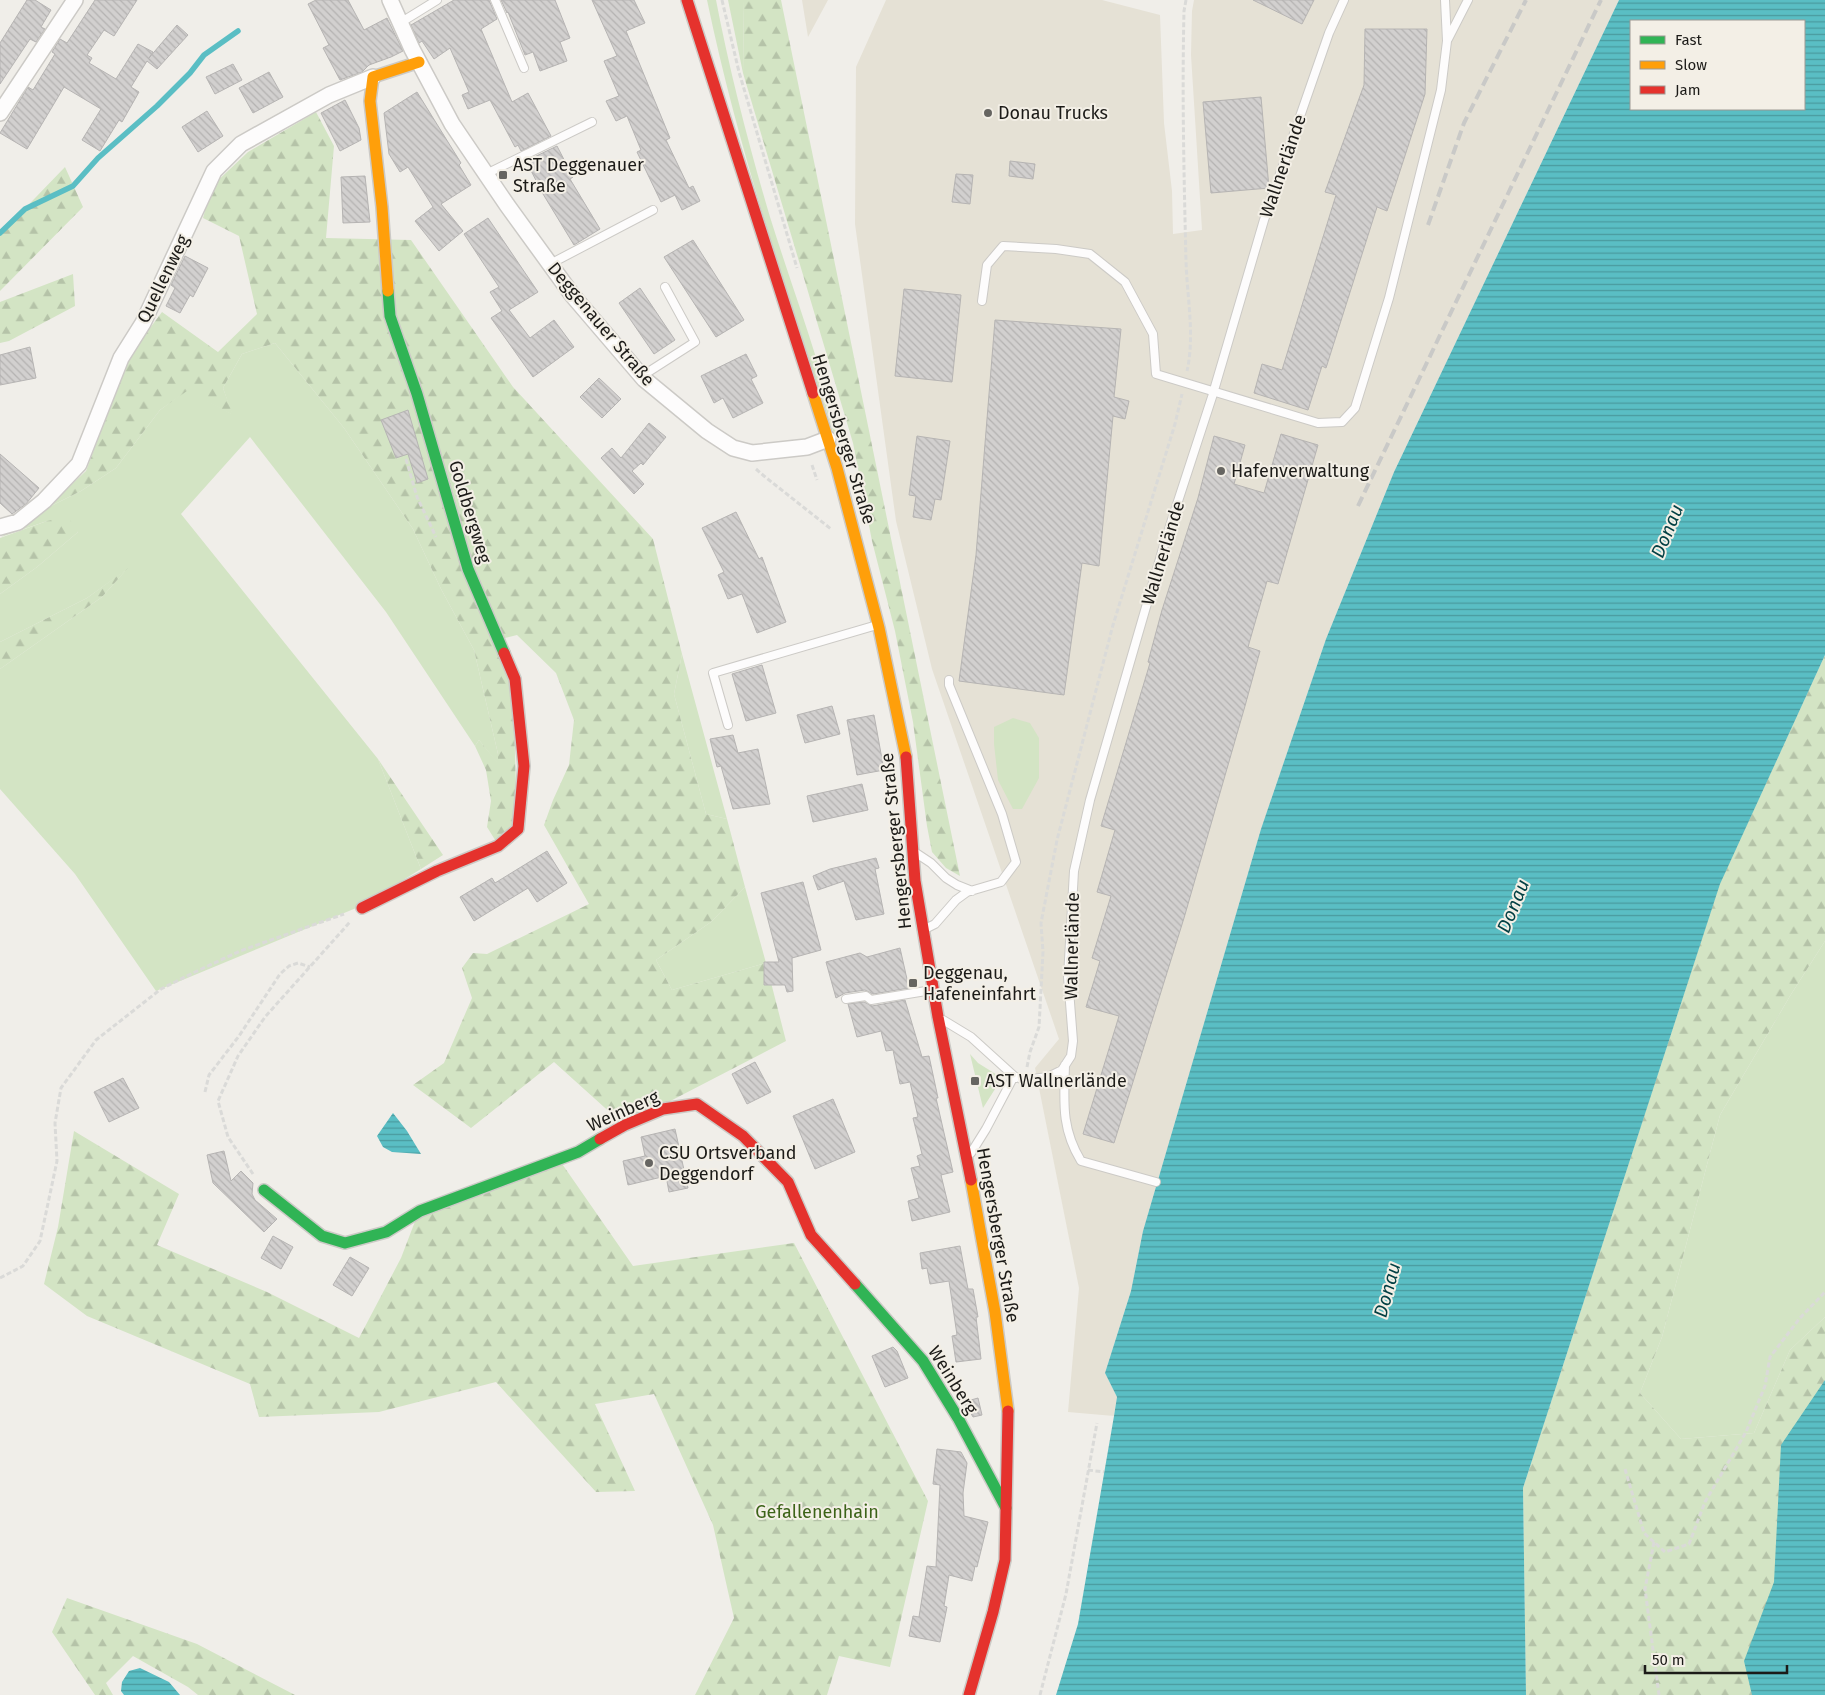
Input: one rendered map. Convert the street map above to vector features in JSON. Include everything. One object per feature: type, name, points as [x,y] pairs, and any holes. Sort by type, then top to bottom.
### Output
[{"type":"street","points":[[0,113],[75,0]]},
{"type":"street","name":"Deggenauer Straße","points":[[390,0],[419,62],[452,124],[574,296],[642,376],[707,431],[733,448],[752,453],[807,447],[828,439]]},
{"type":"street","name":"Hengersberger Straße","points":[[686,0],[828,439],[878,624],[906,759],[915,881],[938,1017],[967,1158],[995,1312],[1008,1407],[1005,1560],[993,1612],[969,1695]]},
{"type":"street","points":[[697,31],[701,13]]},
{"type":"street","points":[[373,76],[419,62]]},
{"type":"street","name":"Quellenweg","points":[[0,527],[18,522],[44,501],[79,464],[121,358],[142,323],[214,171],[241,144],[329,95],[373,76]]},
{"type":"street","name":"Goldbergweg","points":[[362,908],[437,871],[498,846],[518,829],[524,766],[515,679],[468,568],[417,394],[390,316],[382,207],[371,108],[373,76]]},
{"type":"street","name":"Weinberg","points":[[264,1190],[322,1236],[345,1244],[386,1232],[420,1211],[578,1152],[625,1125],[663,1109],[697,1104],[743,1136],[788,1182],[811,1235],[923,1361],[958,1418],[1007,1509]]},
{"type":"lane","points":[[400,23],[437,0]]},
{"type":"lane","points":[[495,0],[524,68]]},
{"type":"lane","name":"Wallnerlände","points":[[1156,1182],[1081,1161],[1072,1146],[1064,1116],[1065,1065],[1071,1056],[1073,1041],[1068,978],[1074,871],[1092,791],[1166,538],[1212,397],[1264,220],[1329,33],[1344,0]]},
{"type":"lane","points":[[982,301],[987,265],[1003,246],[1056,249],[1090,254],[1125,282],[1154,334],[1156,374],[1318,423],[1342,422],[1355,408],[1388,298],[1439,99],[1447,41],[1445,0]]},
{"type":"lane","points":[[1447,41],[1468,0]]},
{"type":"lane","points":[[486,174],[592,122]]},
{"type":"lane","points":[[550,264],[653,210]]},
{"type":"lane","points":[[642,376],[695,342],[665,287]]},
{"type":"lane","points":[[728,725],[713,673],[878,624]]},
{"type":"lane","points":[[923,930],[935,924],[956,900],[972,891],[1001,882],[1016,862],[1002,814],[949,685],[949,680]]},
{"type":"lane","points":[[913,850],[957,886],[972,891]]},
{"type":"lane","points":[[846,999],[866,996],[871,1000],[934,990]]},
{"type":"lane","points":[[938,1017],[970,1037],[1014,1076],[1024,1080],[1048,1077],[1062,1070],[1065,1065]]},
{"type":"lane","points":[[967,1158],[986,1129],[1014,1076]]},
{"type":"path","points":[[1030,1052],[1039,1027],[1043,952],[1041,923],[1057,840],[1113,625],[1175,424],[1191,353],[1186,273],[1182,99],[1184,11],[1186,0]]},
{"type":"path","points":[[754,466],[832,529]]},
{"type":"path","points":[[264,1190],[228,1137],[218,1101],[238,1056],[265,1016],[362,908]]},
{"type":"path","points":[[0,1278],[23,1266],[40,1241],[57,1161],[55,1123],[61,1088],[96,1040],[161,989],[195,972],[240,951],[362,908]]},
{"type":"path","points":[[205,1092],[209,1075],[239,1036],[280,974],[289,966],[298,963],[310,967]]},
{"type":"path","points":[[1625,1469],[1644,1533],[1665,1552],[1689,1544],[1705,1502],[1746,1432],[1765,1386],[1770,1357],[1800,1318],[1825,1292]]},
{"type":"path","points":[[1040,1695],[1066,1594],[1097,1422]]},
{"type":"path","points":[[1088,1470],[1104,1472]]},
{"type":"path","points":[[1654,1542],[1645,1589],[1659,1695]]},
{"type":"shaded area","points":[[802,0],[828,0],[808,37]]},
{"type":"shaded area","points":[[886,0],[1102,0],[1160,15],[1164,123],[1172,191],[1173,234],[1202,230],[1191,55],[1194,0],[1619,0],[1394,472],[1326,639],[1261,829],[1143,1231],[1131,1291],[1105,1373],[1117,1397],[1114,1416],[1068,1412],[1079,1288],[1035,1068],[1059,1039],[932,669],[896,521],[855,224],[856,67]]},
{"type":"green space","points":[[707,0],[716,0],[734,82],[755,163],[770,217],[821,372],[845,467],[769,235],[735,118]]},
{"type":"green space","points":[[728,0],[744,0],[743,73]]},
{"type":"green space","points":[[744,0],[781,0],[960,876],[946,868],[932,852],[913,722],[895,631],[872,541],[853,443],[743,73]]},
{"type":"green space","points":[[316,112],[334,146],[326,238],[411,240],[513,387],[653,539],[682,654],[674,694],[706,814],[727,819],[745,887],[711,922],[656,960],[672,990],[766,963],[786,1041],[624,1125],[554,1062],[471,1128],[413,1085],[444,1063],[472,998],[462,968],[473,953],[487,954],[589,904],[544,825],[569,765],[574,720],[556,673],[517,635],[497,640],[513,679],[517,828],[497,843],[487,827],[491,801],[486,770],[475,746],[479,740],[498,763],[498,754],[474,650],[441,589],[413,529],[344,428],[275,343],[242,354],[223,388],[233,415],[187,391],[160,410],[116,468],[81,491],[45,509],[86,471],[129,356],[162,312],[218,352],[257,314],[239,236],[203,218],[211,187],[248,152]]},
{"type":"green space","points":[[65,167],[83,207],[0,291],[0,229],[8,226]]},
{"type":"green space","points":[[73,274],[75,306],[9,341],[0,343],[0,302]]},
{"type":"green space","points":[[275,343],[344,428],[413,529],[441,589],[474,650],[498,754],[498,764],[479,740],[475,746],[386,612],[250,437],[181,514],[378,759],[421,869],[361,906],[156,991],[75,874],[0,789],[0,669],[102,597],[126,570],[87,598],[0,642],[0,594],[37,567],[78,532],[47,521],[1,537],[45,509],[81,491],[116,468],[160,410],[187,390],[232,414],[223,388],[242,354]]},
{"type":"green space","points":[[68,517],[78,532],[37,567],[0,594],[0,538],[47,521]]},
{"type":"green space","points":[[128,568],[102,597],[0,669],[0,642],[87,598]]},
{"type":"green space","points":[[682,654],[727,819],[706,814],[674,694]]},
{"type":"green space","points":[[1825,655],[1825,941],[1790,996],[1720,1115],[1662,1337],[1640,1393],[1681,1439],[1754,1433],[1790,1350],[1825,1317],[1825,1695],[1526,1695],[1523,1488],[1720,883]]},
{"type":"green space","points":[[1013,718],[1030,723],[1039,738],[1039,778],[1022,809],[1013,809],[998,780],[994,744],[994,727]]},
{"type":"green space","points":[[378,759],[443,855],[421,869]]},
{"type":"green space","points":[[745,887],[766,963],[672,990],[656,960],[711,922]]},
{"type":"green space","points":[[1825,941],[1825,1317],[1790,1350],[1754,1433],[1681,1439],[1640,1393],[1662,1337],[1720,1115],[1790,996]]},
{"type":"green space","points":[[970,1054],[978,1063],[1002,1078],[983,1108]]},
{"type":"green space","name":"Gefallenenhain","points":[[74,1131],[179,1194],[157,1245],[267,1292],[359,1338],[401,1258],[419,1211],[558,1158],[633,1266],[794,1243],[928,1501],[890,1667],[839,1656],[827,1695],[695,1695],[734,1618],[713,1525],[654,1394],[595,1404],[635,1491],[596,1492],[496,1382],[379,1412],[259,1417],[250,1384],[87,1316],[44,1284],[58,1227]]},
{"type":"green space","points":[[67,1598],[197,1644],[295,1695],[198,1695],[188,1687],[133,1656],[106,1683],[113,1695],[95,1695],[52,1632]]},
{"type":"water","name":"Donau","points":[[1619,0],[1825,0],[1825,655],[1720,884],[1523,1488],[1526,1695],[1056,1695],[1078,1624],[1117,1397],[1105,1373],[1131,1291],[1143,1231],[1261,829],[1326,639],[1394,472]]},
{"type":"water","points":[[393,1113],[421,1154],[392,1152],[383,1147],[377,1136]]},
{"type":"water","points":[[1825,1380],[1825,1695],[1752,1695],[1744,1661],[1774,1582],[1781,1445]]},
{"type":"water","points":[[140,1668],[169,1682],[180,1695],[124,1695],[121,1691],[122,1682],[129,1671]]},
{"type":"building","points":[[27,0],[35,0],[51,10],[41,27],[45,29],[36,42],[30,39],[0,84],[0,43]]},
{"type":"building","points":[[95,0],[137,0],[114,36],[104,30],[87,55],[92,58],[89,63],[116,79],[138,44],[153,52],[149,58],[177,25],[188,35],[157,69],[147,61],[131,87],[139,92],[122,122],[119,120],[100,151],[82,140],[101,109],[64,87],[27,149],[0,133],[28,87],[33,90],[55,54],[52,52],[60,39],[67,43]]},
{"type":"building","points":[[316,0],[348,0],[364,30],[387,18],[403,51],[369,65],[362,72],[340,80],[323,48],[329,45],[308,4]]},
{"type":"building","points":[[454,0],[489,0],[497,19],[481,29],[512,102],[528,93],[551,136],[521,151],[518,145],[515,147],[490,100],[468,109],[462,95],[469,92],[450,48],[434,59],[422,41],[419,43],[411,25]]},
{"type":"building","points":[[501,0],[555,0],[570,38],[560,42],[567,61],[540,71],[533,52],[525,55],[508,12]]},
{"type":"building","points":[[592,0],[634,0],[645,23],[626,31],[670,138],[666,140],[689,188],[693,186],[700,201],[682,210],[675,195],[661,202],[637,152],[641,150],[627,116],[616,121],[606,101],[619,96],[604,61],[617,56]]},
{"type":"building","points":[[1253,0],[1314,0],[1302,24]]},
{"type":"building","points":[[1365,29],[1427,29],[1425,94],[1387,211],[1377,207],[1326,368],[1322,366],[1308,410],[1254,393],[1262,364],[1282,370],[1336,195],[1325,192],[1364,85]]},
{"type":"building","points":[[233,64],[242,80],[215,94],[206,77]]},
{"type":"building","points":[[269,72],[283,97],[253,113],[239,88]]},
{"type":"building","points":[[417,92],[461,163],[459,165],[471,185],[441,204],[463,231],[439,251],[415,221],[433,207],[408,167],[400,172],[389,154],[384,113]]},
{"type":"building","points":[[1261,97],[1269,188],[1211,193],[1203,102]]},
{"type":"building","points":[[345,100],[359,128],[361,140],[340,151],[321,113]]},
{"type":"building","points":[[207,111],[223,136],[198,152],[182,127]]},
{"type":"building","points":[[557,146],[573,177],[570,179],[600,229],[574,245],[543,194],[526,161]]},
{"type":"building","points":[[1010,161],[1035,164],[1033,179],[1009,176]]},
{"type":"building","points":[[956,174],[973,175],[970,204],[952,202]]},
{"type":"building","points":[[365,176],[370,222],[343,223],[341,177]]},
{"type":"building","points":[[488,218],[538,292],[509,310],[530,338],[554,320],[574,347],[533,377],[491,318],[502,311],[490,292],[499,287],[464,234]]},
{"type":"building","points":[[693,240],[744,320],[716,337],[664,257]]},
{"type":"building","points":[[185,256],[208,268],[193,297],[190,295],[180,313],[166,306],[175,288],[171,285]]},
{"type":"building","points":[[640,288],[675,340],[654,354],[619,303]]},
{"type":"building","points":[[904,289],[961,295],[952,382],[895,376]]},
{"type":"building","points":[[995,320],[1121,329],[1114,397],[1129,401],[1125,419],[1113,416],[1099,566],[1082,563],[1064,695],[959,681],[976,555]]},
{"type":"building","points":[[30,347],[36,378],[0,385],[0,355]]},
{"type":"building","points":[[746,354],[757,376],[751,379],[763,403],[733,418],[723,398],[714,403],[701,376]]},
{"type":"building","points":[[599,378],[621,399],[602,418],[580,397]]},
{"type":"building","points":[[408,410],[428,479],[417,483],[408,454],[396,458],[381,420]]},
{"type":"building","points":[[649,423],[666,437],[643,465],[641,463],[632,471],[644,484],[634,494],[601,458],[612,448],[621,458]]},
{"type":"building","points":[[1281,434],[1318,445],[1278,584],[1267,581],[1248,647],[1260,651],[1184,918],[1114,1143],[1083,1134],[1119,1016],[1086,1007],[1100,961],[1092,958],[1111,896],[1097,892],[1115,830],[1101,826],[1150,663],[1148,662],[1162,610],[1198,498],[1214,436],[1245,445],[1234,484],[1264,493]]},
{"type":"building","points":[[917,436],[950,441],[941,500],[935,499],[931,520],[913,517],[916,496],[909,495]]},
{"type":"building","points":[[0,454],[39,488],[26,504],[12,514],[0,503]]},
{"type":"building","points":[[736,512],[759,559],[762,557],[786,622],[757,633],[742,594],[728,599],[718,575],[724,572],[702,528]]},
{"type":"building","points":[[762,665],[776,713],[746,721],[732,674]]},
{"type":"building","points":[[832,706],[840,734],[805,743],[797,715]]},
{"type":"building","points":[[874,715],[884,770],[857,775],[847,720]]},
{"type":"building","points":[[733,735],[738,753],[758,749],[770,804],[733,809],[721,766],[717,767],[710,739]]},
{"type":"building","points":[[862,784],[868,810],[813,822],[807,796]]},
{"type":"building","points":[[547,851],[567,883],[537,902],[528,888],[474,921],[460,897],[492,878],[495,883]]},
{"type":"building","points":[[876,858],[879,868],[875,869],[884,914],[856,920],[844,881],[818,890],[813,876],[830,869]]},
{"type":"building","points":[[803,882],[821,950],[792,958],[793,991],[787,992],[785,985],[764,985],[764,962],[779,962],[761,893]]},
{"type":"building","points":[[900,948],[909,988],[873,994],[865,990],[845,993],[836,998],[826,962],[860,953],[867,957]]},
{"type":"building","points":[[905,1000],[922,1057],[929,1056],[938,1098],[936,1098],[953,1172],[941,1175],[950,1212],[912,1221],[908,1201],[919,1198],[911,1168],[920,1166],[917,1156],[922,1154],[913,1118],[918,1117],[910,1082],[900,1084],[893,1050],[886,1051],[881,1031],[857,1037],[848,1004],[864,1002],[872,1006]]},
{"type":"building","points":[[755,1062],[771,1092],[747,1104],[732,1074]]},
{"type":"building","points":[[123,1078],[139,1108],[109,1122],[94,1092]]},
{"type":"building","points":[[833,1099],[855,1152],[815,1169],[793,1116]]},
{"type":"building","points":[[675,1129],[688,1188],[669,1192],[666,1176],[628,1185],[623,1161],[645,1156],[641,1137]]},
{"type":"building","points":[[224,1151],[231,1181],[241,1171],[253,1183],[252,1194],[255,1200],[277,1219],[264,1232],[213,1183],[207,1155]]},
{"type":"building","points":[[273,1236],[293,1247],[281,1269],[261,1258]]},
{"type":"building","points":[[960,1246],[968,1289],[973,1289],[978,1317],[976,1317],[981,1359],[956,1362],[952,1336],[957,1335],[949,1281],[930,1284],[927,1268],[922,1269],[920,1253]]},
{"type":"building","points":[[350,1257],[369,1268],[352,1296],[333,1285]]},
{"type":"building","points":[[893,1347],[897,1351],[908,1378],[885,1387],[872,1356]]},
{"type":"building","points":[[978,1398],[982,1415],[973,1417],[964,1402]]},
{"type":"building","points":[[937,1449],[961,1452],[967,1463],[963,1493],[964,1516],[988,1522],[972,1581],[949,1575],[944,1606],[947,1607],[940,1642],[909,1636],[913,1616],[919,1617],[927,1566],[936,1567],[940,1485],[933,1484]]},
{"type":"waterway","points":[[0,233],[25,209],[73,186],[98,158],[157,106],[190,73],[204,55],[238,31]]},
{"type":"railway","points":[[1428,225],[1464,123],[1526,0]]},
{"type":"railway","points":[[1358,506],[1601,0]]},
{"type":"traffic: fast","points":[[388,291],[390,316],[417,394],[468,569],[504,653]]},
{"type":"traffic: fast","points":[[264,1190],[322,1236],[345,1243],[386,1232],[420,1211],[578,1152],[600,1139]]},
{"type":"traffic: fast","points":[[855,1284],[923,1361],[958,1418],[1006,1508]]},
{"type":"traffic: slow","points":[[388,291],[382,207],[370,101],[373,77],[419,62]]},
{"type":"traffic: slow","points":[[813,393],[837,468],[879,628],[906,757]]},
{"type":"traffic: slow","points":[[971,1180],[995,1312],[1008,1411]]},
{"type":"traffic: jam","points":[[687,0],[813,393]]},
{"type":"traffic: jam","points":[[362,908],[437,871],[498,846],[518,829],[524,766],[515,679],[504,653]]},
{"type":"traffic: jam","points":[[906,757],[915,881],[938,1017],[971,1180]]},
{"type":"traffic: jam","points":[[600,1139],[625,1125],[663,1109],[697,1104],[743,1136],[788,1182],[811,1235],[855,1284]]},
{"type":"traffic: jam","points":[[969,1695],[993,1612],[1005,1560],[1008,1411]]},
{"type":"place","name":"Donau Trucks","points":[[988,113]]},
{"type":"place","name":"AST Deggenauer Straße","points":[[503,175]]},
{"type":"place","name":"Hafenverwaltung","points":[[1221,471]]},
{"type":"place","name":"Deggenau, Hafeneinfahrt","points":[[913,983]]},
{"type":"place","name":"AST Wallnerlände","points":[[975,1081]]},
{"type":"place","name":"CSU Ortsverband Deggendorf","points":[[649,1163]]}]
